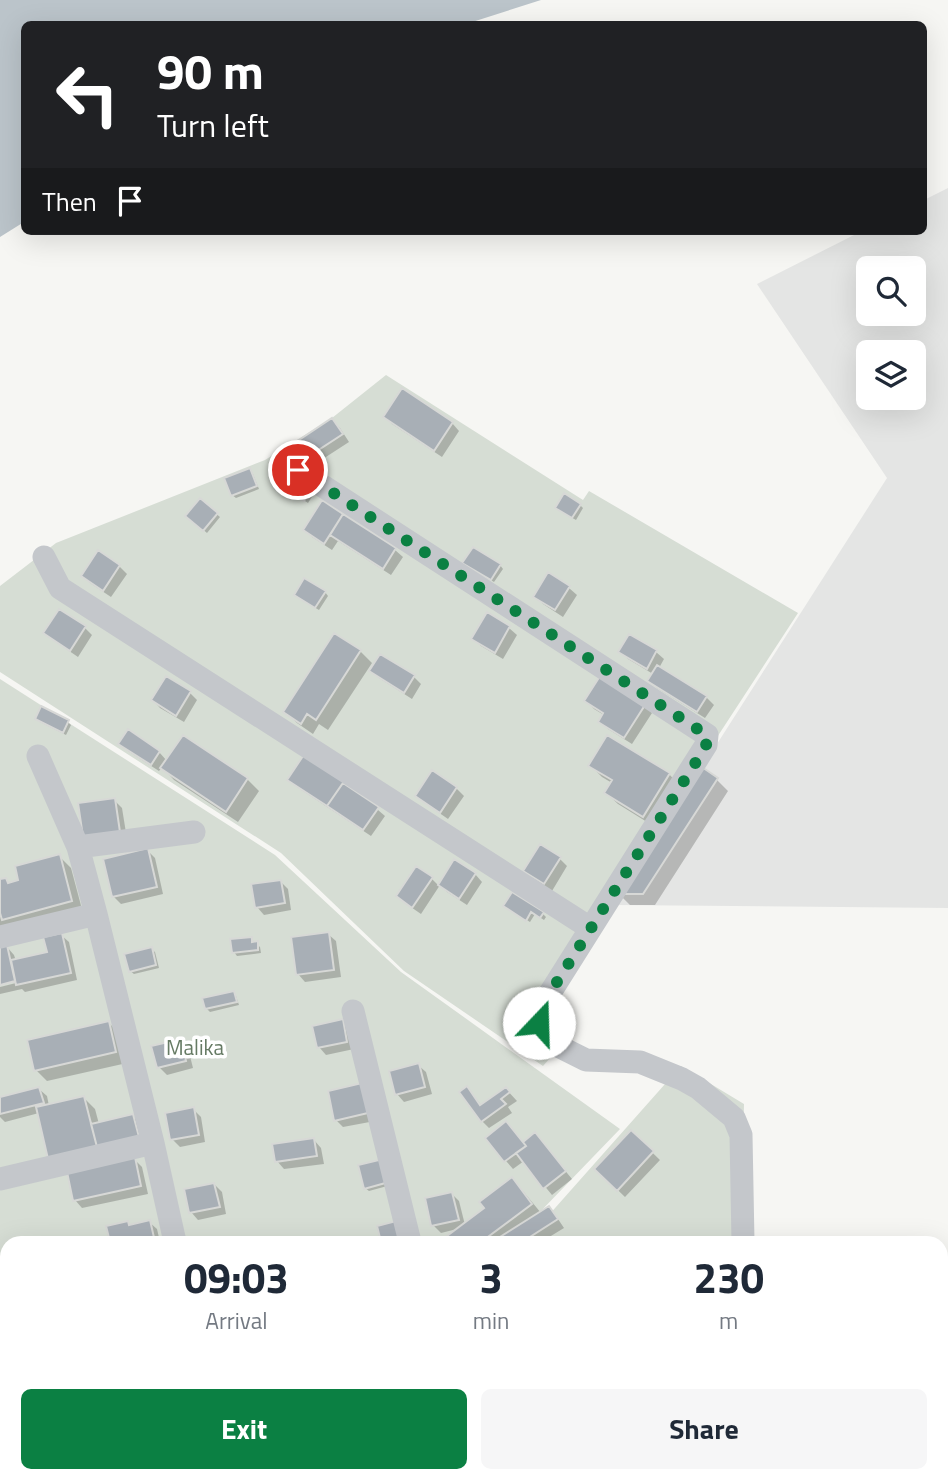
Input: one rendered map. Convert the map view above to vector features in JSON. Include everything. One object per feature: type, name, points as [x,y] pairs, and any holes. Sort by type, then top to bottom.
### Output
[{"type":"street","points":[[298,470],[707,735],[706,746],[540,1009],[539,1023],[560,1047],[586,1060],[640,1062],[698,1088],[734,1118],[741,1135],[743,1236]]},
{"type":"street","points":[[44,557],[60,588],[590,928]]},
{"type":"street","points":[[38,756],[78,847],[153,1143],[174,1236]]},
{"type":"street","points":[[78,847],[194,832]]},
{"type":"street","points":[[0,937],[96,914]]},
{"type":"street","points":[[353,1012],[409,1236]]},
{"type":"street","points":[[0,1179],[153,1143]]},
{"type":"shaded area","points":[[0,0],[541,0],[475,21],[21,21],[21,224],[0,237]]},
{"type":"shaded area","points":[[948,188],[948,908],[614,905],[887,478],[757,284],[854,235],[927,235],[927,198]]},
{"type":"green space","points":[[386,375],[583,500],[589,491],[798,613],[534,1018],[560,1047],[543,1066],[404,971],[281,853],[0,672],[0,586],[56,543],[265,460],[332,418]]},
{"type":"green space","name":"Malika","points":[[0,679],[275,855],[401,972],[620,1129],[538,1214],[506,1236],[0,1236]]},
{"type":"green space","points":[[681,1066],[744,1104],[741,1236],[523,1236],[540,1225]]},
{"type":"building","points":[[402,388],[453,422],[434,451],[383,417]]},
{"type":"building","points":[[332,418],[343,434],[303,460],[293,444]]},
{"type":"building","points":[[250,468],[257,486],[231,496],[224,478]]},
{"type":"building","points":[[289,475],[311,490],[304,501],[282,486]]},
{"type":"building","points":[[564,493],[581,504],[572,518],[555,508]]},
{"type":"building","points":[[200,498],[218,513],[203,531],[185,516]]},
{"type":"building","points":[[322,500],[343,514],[324,544],[303,530]]},
{"type":"building","points":[[343,514],[396,548],[383,569],[330,535]]},
{"type":"building","points":[[473,547],[501,564],[491,580],[462,563]]},
{"type":"building","points":[[98,550],[120,565],[103,591],[81,576]]},
{"type":"building","points":[[548,572],[570,586],[555,610],[533,597]]},
{"type":"building","points":[[304,578],[326,591],[315,608],[294,595]]},
{"type":"building","points":[[59,609],[86,626],[70,651],[43,633]]},
{"type":"building","points":[[487,612],[510,626],[495,653],[471,639]]},
{"type":"building","points":[[334,633],[361,650],[316,720],[307,714],[301,724],[283,712]]},
{"type":"building","points":[[629,634],[657,650],[647,669],[618,652]]},
{"type":"building","points":[[380,654],[415,675],[404,693],[369,671]]},
{"type":"building","points":[[657,665],[707,696],[697,712],[647,681]]},
{"type":"building","points":[[166,676],[191,691],[176,716],[151,700]]},
{"type":"building","points":[[600,676],[645,705],[624,738],[598,722],[603,713],[584,701]]},
{"type":"building","points":[[41,706],[69,720],[63,733],[35,719]]},
{"type":"building","points":[[128,729],[160,751],[151,765],[118,744]]},
{"type":"building","points":[[183,735],[248,778],[226,812],[160,768]]},
{"type":"building","points":[[607,735],[670,773],[643,817],[604,793],[612,780],[588,766]]},
{"type":"building","points":[[305,753],[345,780],[327,806],[287,780]]},
{"type":"building","points":[[699,765],[718,778],[643,894],[617,894]]},
{"type":"building","points":[[432,770],[457,787],[440,813],[415,796]]},
{"type":"building","points":[[343,783],[379,807],[363,830],[327,806]]},
{"type":"building","points":[[115,798],[120,832],[83,837],[78,803]]},
{"type":"building","points":[[540,844],[561,857],[544,884],[523,871]]},
{"type":"building","points":[[148,848],[157,887],[112,897],[103,859]]},
{"type":"building","points":[[60,854],[72,901],[2,920],[0,879],[6,878],[8,883],[18,880],[15,866]]},
{"type":"building","points":[[454,859],[476,873],[459,899],[438,885]]},
{"type":"building","points":[[416,866],[433,877],[412,908],[396,896]]},
{"type":"building","points":[[281,880],[285,903],[255,908],[251,884]]},
{"type":"building","points":[[512,892],[544,912],[540,918],[531,912],[526,921],[503,906]]},
{"type":"building","points":[[329,932],[334,970],[296,975],[291,937]]},
{"type":"building","points":[[62,933],[71,973],[16,985],[11,960],[47,952],[43,937]]},
{"type":"building","points":[[252,937],[252,942],[258,941],[258,950],[232,953],[230,939]]},
{"type":"building","points":[[7,945],[15,981],[0,985],[0,947]]},
{"type":"building","points":[[152,947],[156,965],[129,972],[124,954]]},
{"type":"building","points":[[234,991],[237,1002],[205,1009],[202,998]]},
{"type":"building","points":[[343,1019],[347,1042],[317,1048],[312,1026]]},
{"type":"building","points":[[109,1021],[116,1052],[34,1071],[27,1040]]},
{"type":"building","points":[[181,1039],[186,1061],[157,1068],[151,1046]]},
{"type":"building","points":[[419,1063],[425,1087],[395,1095],[389,1071]]},
{"type":"building","points":[[362,1083],[368,1113],[334,1121],[328,1091]]},
{"type":"building","points":[[467,1086],[480,1105],[506,1087],[510,1092],[501,1099],[506,1104],[481,1122],[459,1092]]},
{"type":"building","points":[[39,1087],[44,1103],[0,1114],[0,1097]]},
{"type":"building","points":[[84,1096],[97,1147],[48,1159],[36,1107]]},
{"type":"building","points":[[194,1107],[199,1135],[170,1140],[165,1113]]},
{"type":"building","points":[[133,1114],[139,1137],[97,1147],[91,1124]]},
{"type":"building","points":[[506,1121],[526,1146],[504,1162],[485,1138]]},
{"type":"building","points":[[631,1130],[654,1151],[617,1191],[594,1169]]},
{"type":"building","points":[[535,1132],[566,1171],[543,1189],[516,1153],[526,1146],[523,1142]]},
{"type":"building","points":[[314,1138],[317,1156],[275,1162],[272,1144]]},
{"type":"building","points":[[135,1157],[141,1186],[73,1201],[67,1172]]},
{"type":"building","points":[[383,1159],[389,1182],[364,1189],[358,1165]]},
{"type":"building","points":[[512,1177],[532,1204],[489,1236],[447,1236],[484,1208],[479,1202]]},
{"type":"building","points":[[214,1183],[220,1207],[189,1213],[184,1189]]},
{"type":"building","points":[[452,1192],[459,1220],[431,1226],[425,1198]]},
{"type":"building","points":[[549,1206],[558,1219],[531,1236],[502,1236]]},
{"type":"building","points":[[150,1220],[154,1236],[108,1236],[106,1226],[128,1221],[129,1225]]},
{"type":"building","points":[[400,1220],[404,1236],[380,1236],[377,1226]]},
{"type":"route","points":[[298,470],[707,735],[706,746],[540,1009],[539,1023]]}]
